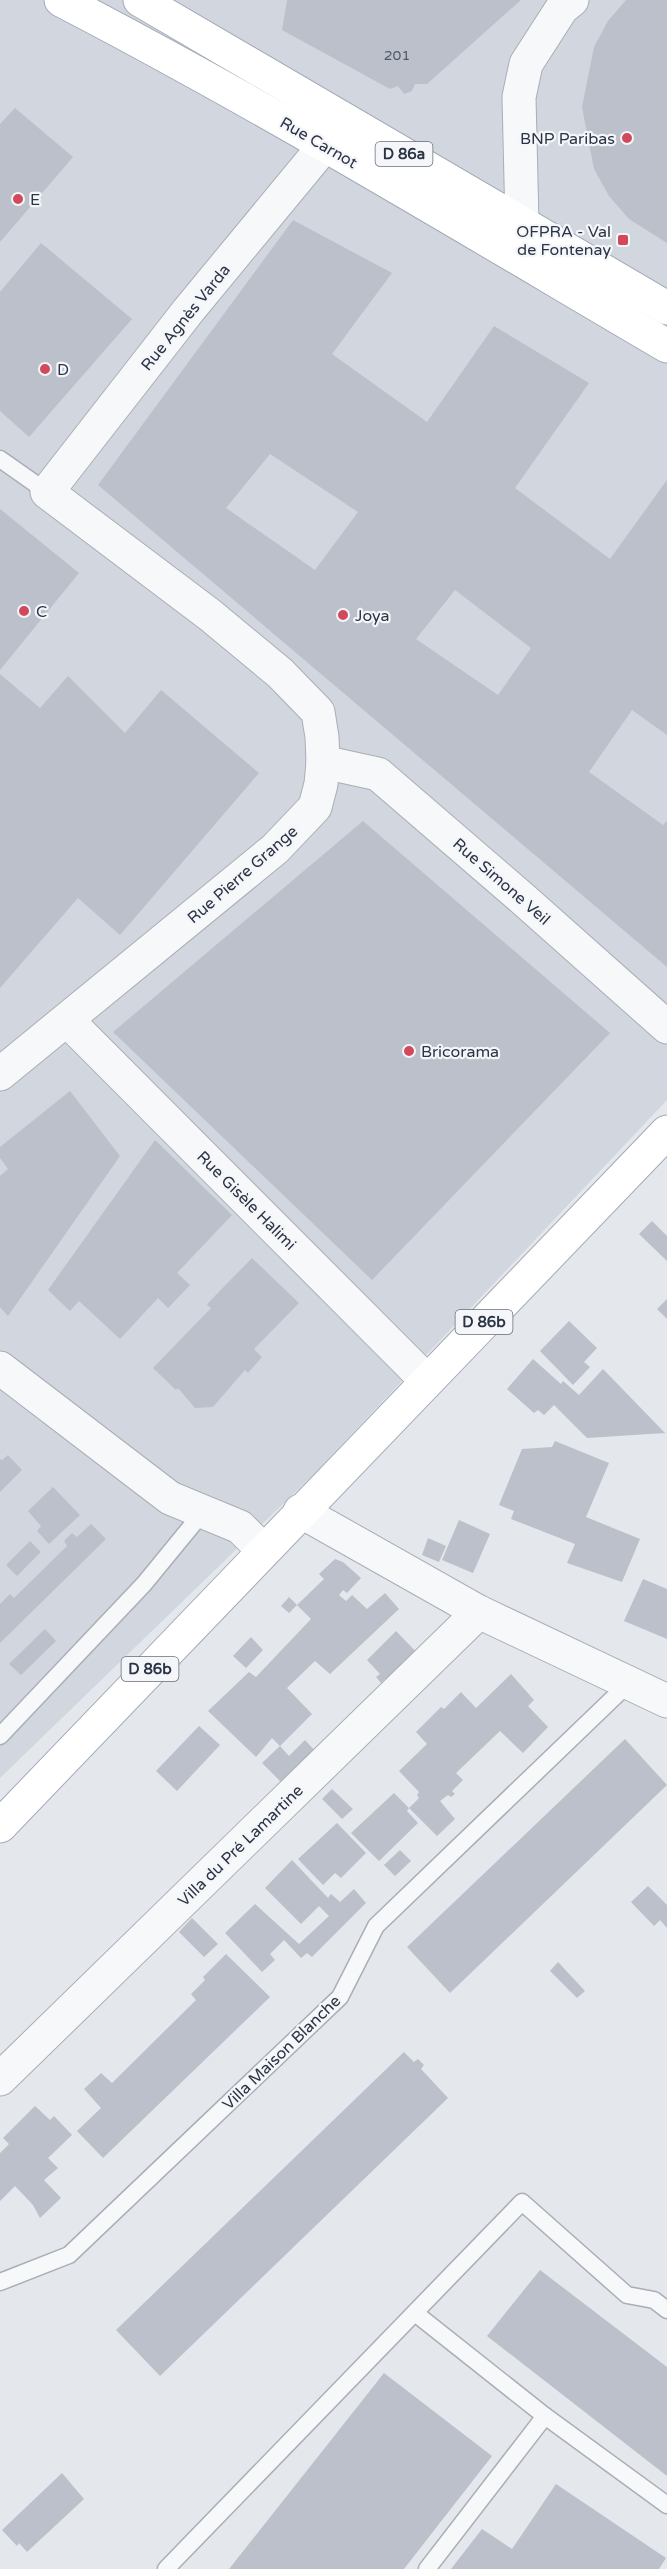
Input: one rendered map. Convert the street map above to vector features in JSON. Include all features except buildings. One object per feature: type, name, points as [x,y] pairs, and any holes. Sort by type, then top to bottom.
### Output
[{"type":"main road","name":"Rue Carnot","points":[[61,0],[164,54],[325,145],[667,346]]},
{"type":"main road","name":"Rue Carnot","points":[[140,0],[667,308]]},
{"type":"main road","name":"D 86b","points":[[0,1826],[300,1511],[667,1132]]},
{"type":"street","points":[[522,223],[519,97],[526,64],[562,8],[572,0]]},
{"type":"street","name":"Rue Agnès Varda","points":[[47,492],[188,311],[325,145]]},
{"type":"street","name":"Rue Pierre Grange","points":[[0,1074],[276,849],[315,807],[321,784],[323,762],[318,712],[280,673],[210,615],[47,492]]},
{"type":"street","name":"Rue Simone Veil","points":[[323,762],[378,774],[667,1027]]},
{"type":"street","name":"Rue Gisèle Halimi","points":[[67,1020],[427,1381]]},
{"type":"street","points":[[0,1368],[170,1498],[240,1527],[263,1550]]},
{"type":"street","points":[[300,1511],[479,1612],[667,1701]]},
{"type":"street","name":"Villa du Pré Lamartine","points":[[0,2079],[479,1612]]},
{"type":"lane","name":"Rue Pierre Grange","points":[[0,459],[47,492]]},
{"type":"lane","points":[[0,1736],[144,1584],[203,1512]]},
{"type":"lane","name":"Villa Maison Blanche","points":[[0,2282],[69,2255],[340,1997],[376,1926],[630,1682]]},
{"type":"lane","points":[[166,2569],[522,2202],[627,2295],[654,2300],[667,2310]]},
{"type":"lane","points":[[415,2313],[545,2416],[667,2505]]},
{"type":"lane","points":[[427,2569],[545,2416]]},
{"type":"shaded area","points":[[0,0],[667,0],[667,1100],[315,1473],[0,1778]]},
{"type":"place","name":"BNP Paribas","points":[[627,138]]},
{"type":"place","name":"E","points":[[18,199]]},
{"type":"place","name":"OFPRA - Val de Fontenay","points":[[623,240]]},
{"type":"place","name":"D","points":[[45,369]]},
{"type":"place","name":"C","points":[[24,611]]},
{"type":"place","name":"Joya","points":[[343,615]]},
{"type":"place","name":"Bricorama","points":[[409,1051]]}]
